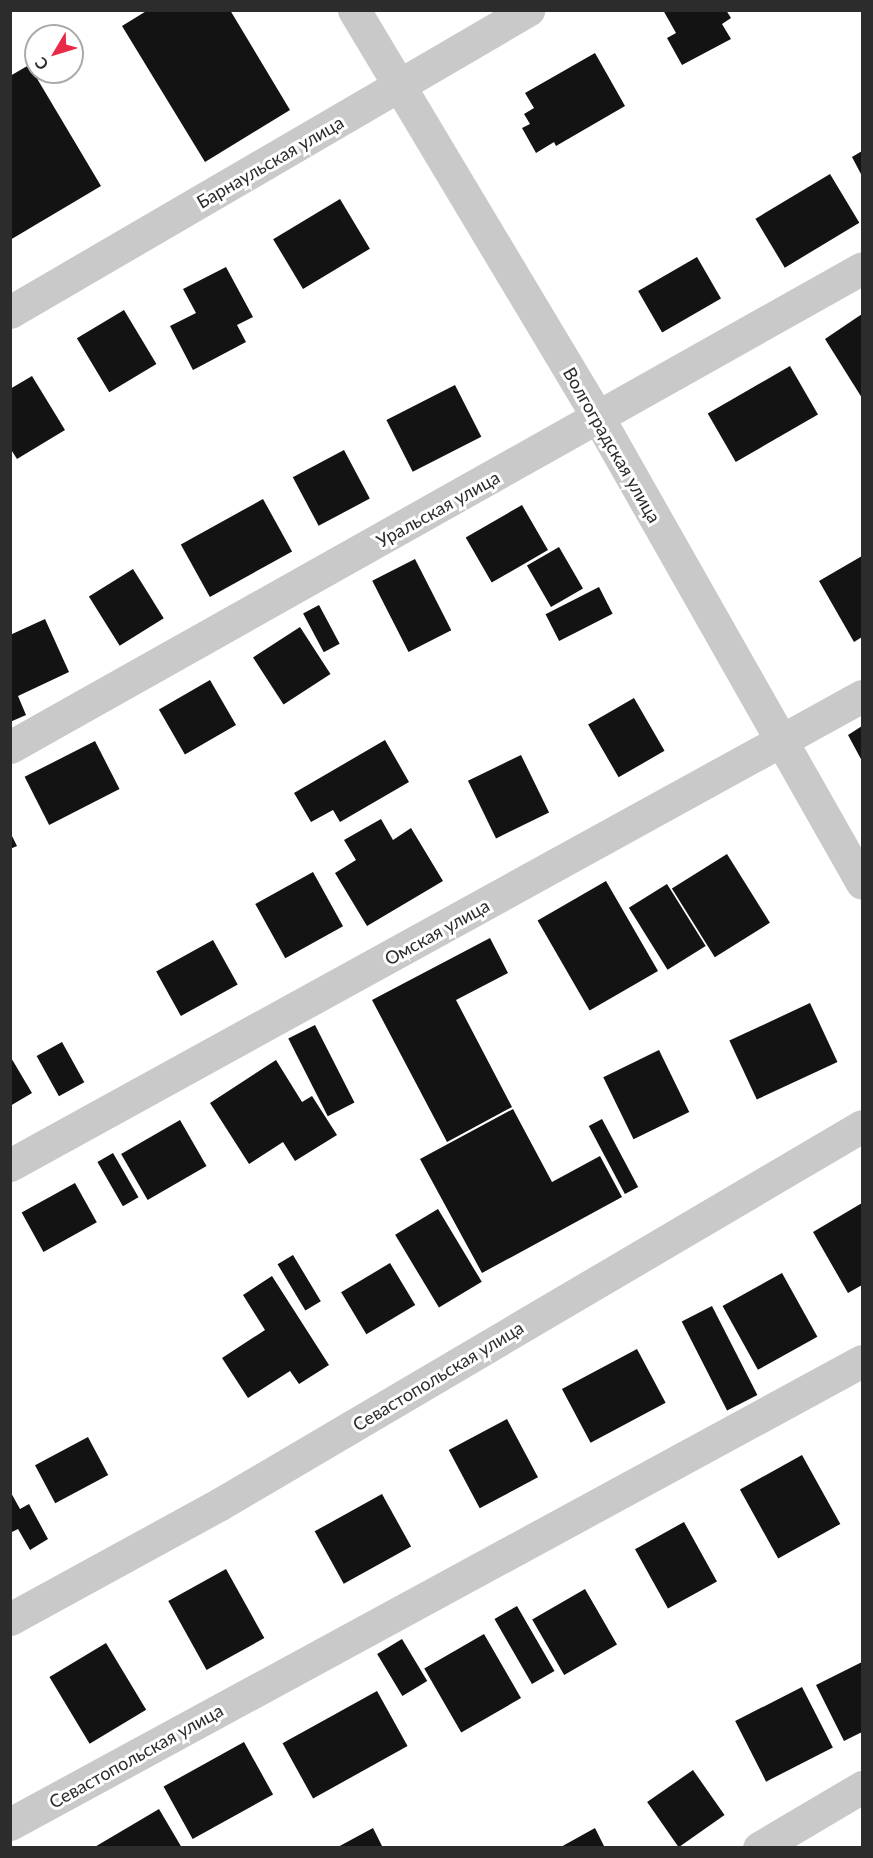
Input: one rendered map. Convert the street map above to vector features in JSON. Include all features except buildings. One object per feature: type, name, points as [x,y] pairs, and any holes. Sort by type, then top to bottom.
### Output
[{"type":"street","name":"Волгоградская улица","points":[[354,10],[599,419],[862,883]]},
{"type":"street","name":"Барнаульская улица","points":[[10,312],[528,10]]},
{"type":"street","name":"Уральская улица","points":[[10,747],[599,419],[862,268]]},
{"type":"street","name":"Омская улица","points":[[10,1165],[782,744],[862,696]]},
{"type":"street","name":"Севастопольская улица","points":[[10,1619],[220,1504],[862,1126]]},
{"type":"street","name":"Севастопольская улица","points":[[10,1824],[862,1361]]},
{"type":"street","points":[[759,1848],[862,1787]]}]
